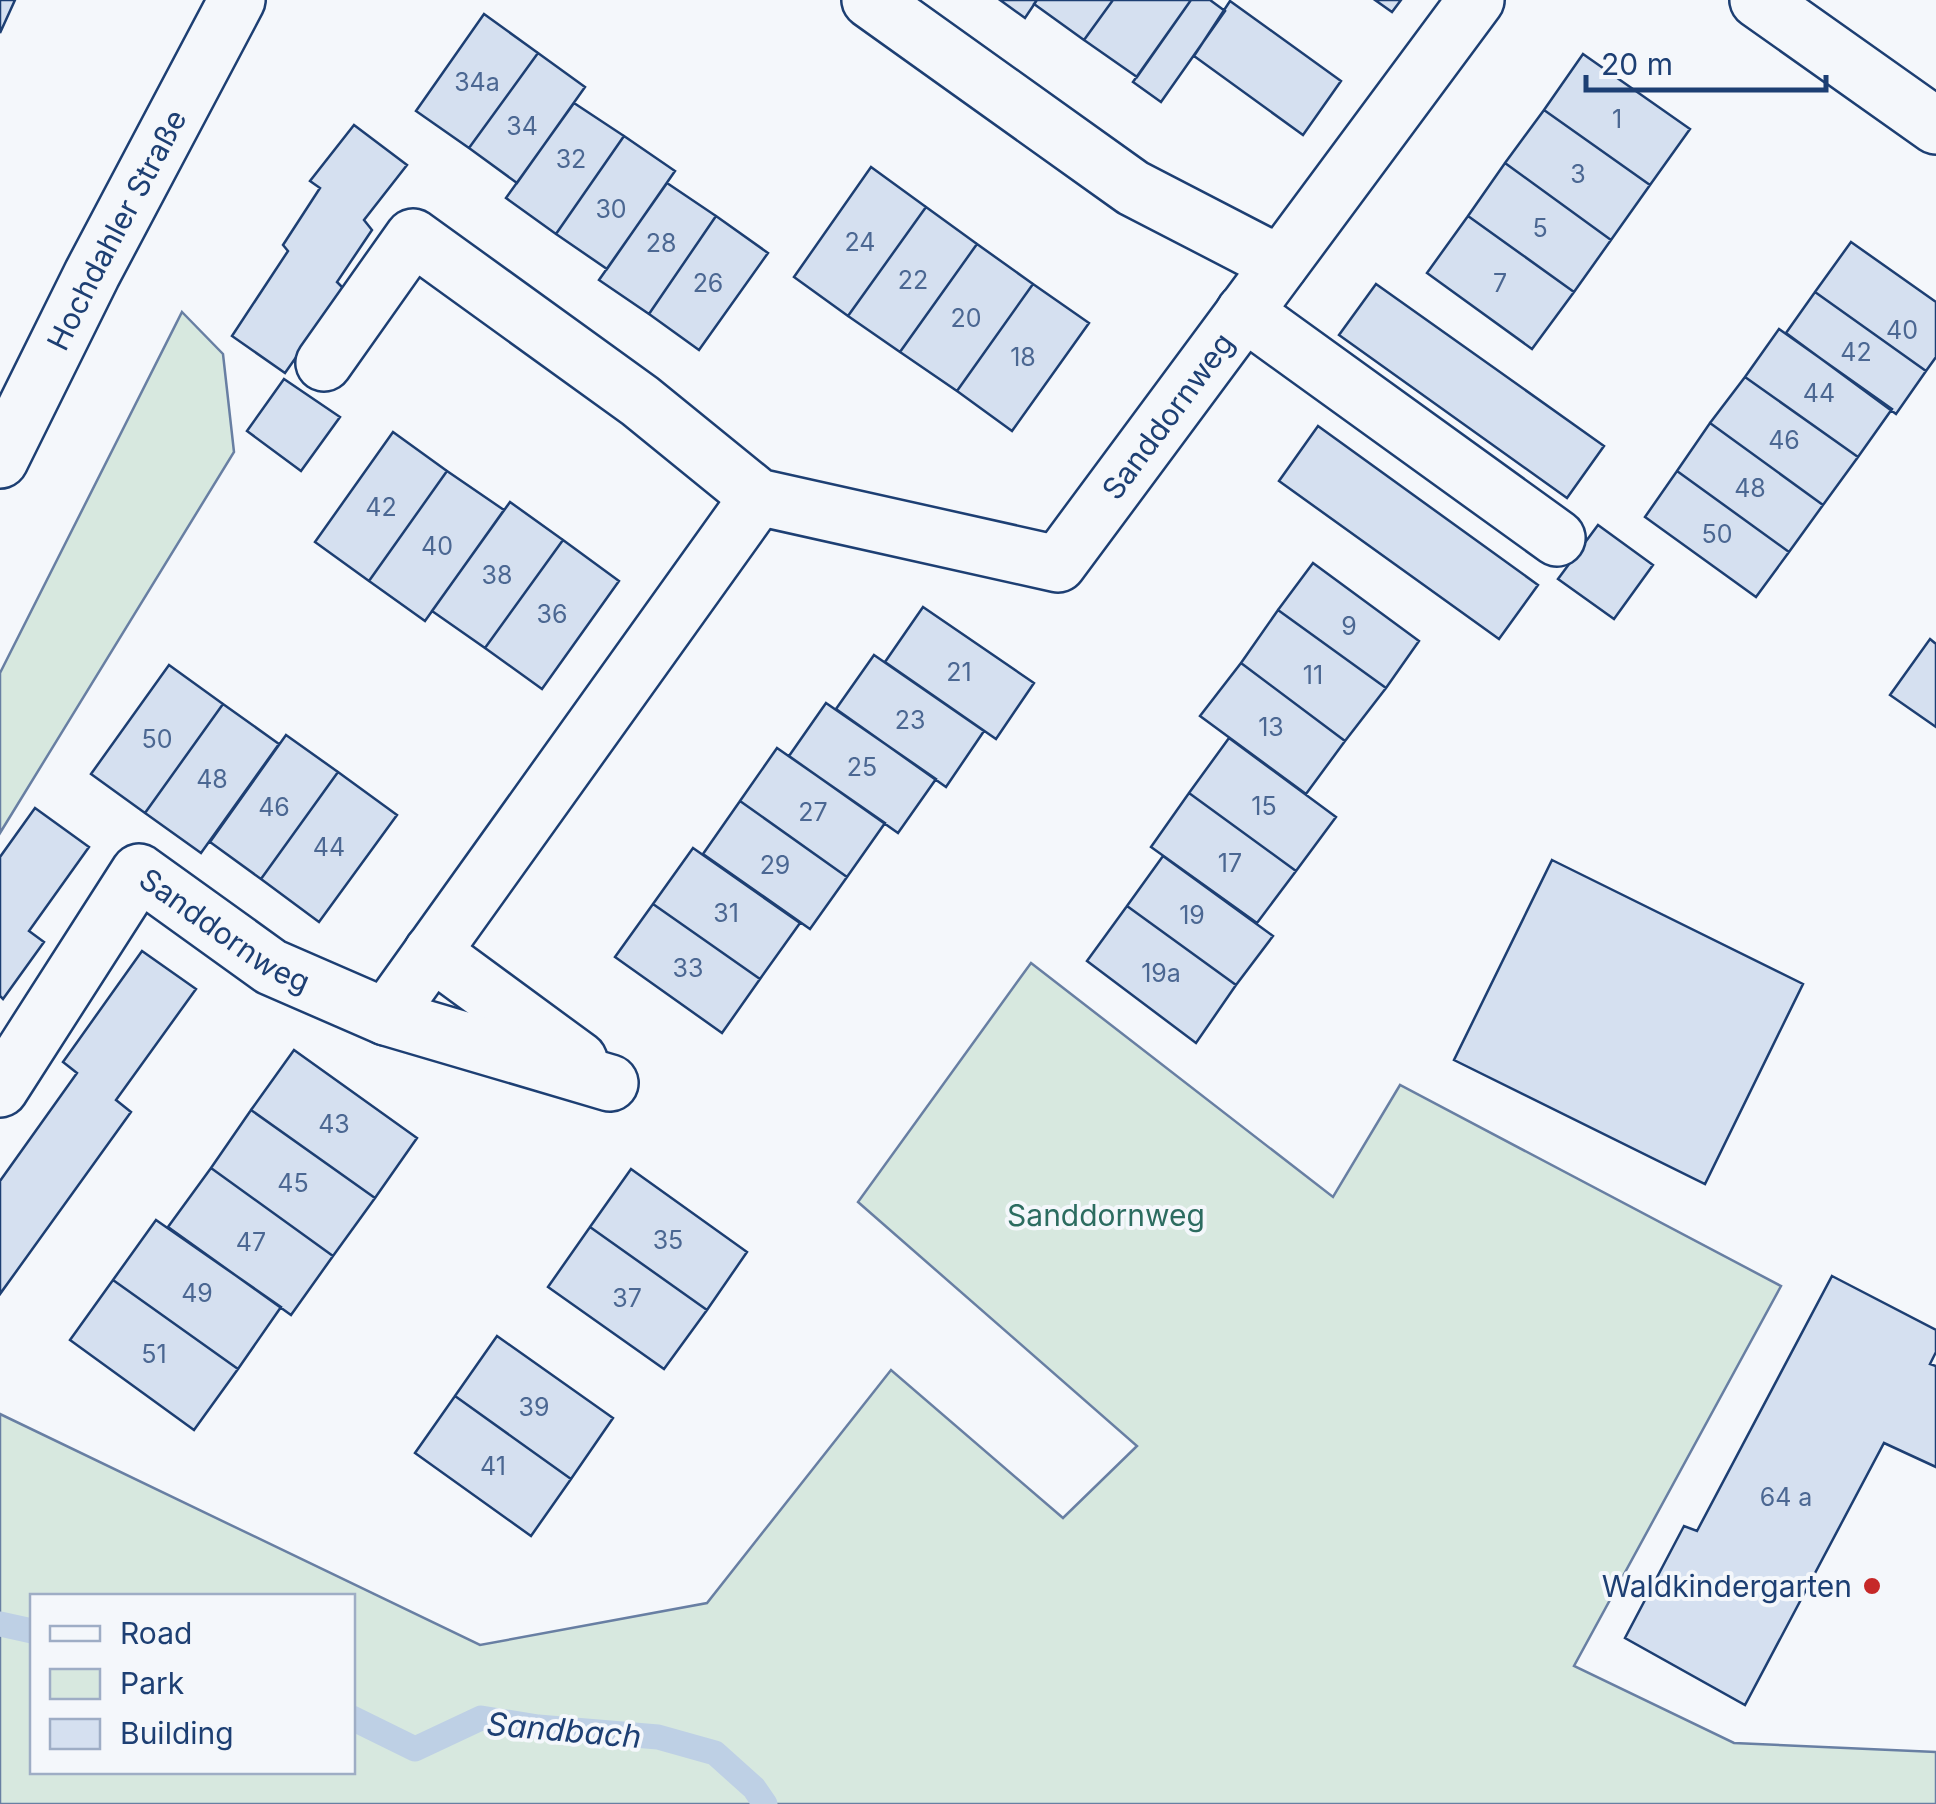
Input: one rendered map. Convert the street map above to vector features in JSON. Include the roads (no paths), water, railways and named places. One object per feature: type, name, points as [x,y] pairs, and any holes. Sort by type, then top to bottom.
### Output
[{"type":"street","name":"Hochdahler Straße","points":[[0,460],[92,274],[237,0]]},
{"type":"street","points":[[870,0],[1133,188],[1280,264]]},
{"type":"street","name":"Sanddornweg","points":[[324,363],[413,237],[640,401],[758,498],[1058,564],[1476,0]]},
{"type":"street","points":[[1758,0],[1936,126]]},
{"type":"street","name":"Sanddornweg","points":[[1244,312],[1558,538]]},
{"type":"street","points":[[386,1017],[758,498]]},
{"type":"street","name":"Sanddornweg","points":[[0,1089],[139,872],[271,967],[386,1017],[610,1083],[432,952]]},
{"type":"waterway","name":"Sandbach","points":[[0,1624],[30,1631]]},
{"type":"waterway","name":"Sandbach","points":[[355,1719],[415,1749],[481,1718],[658,1737],[715,1753],[754,1788],[765,1804]]},
{"type":"place","name":"Waldkindergarten","points":[[1872,1586]]}]
